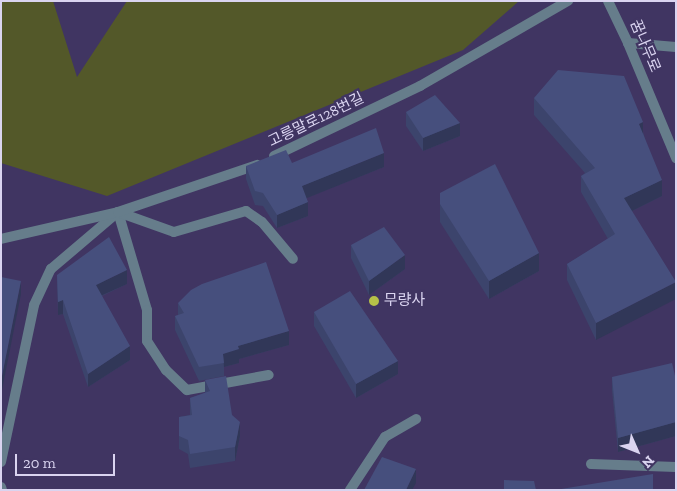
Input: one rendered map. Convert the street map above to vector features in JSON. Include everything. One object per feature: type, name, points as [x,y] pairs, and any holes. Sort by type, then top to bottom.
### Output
[{"type":"street","name":"고릉말로128번길","points":[[1,239],[118,212],[258,164],[420,86],[568,1]]},
{"type":"street","name":"꿈나무로","points":[[608,1],[628,43],[676,158]]},
{"type":"street","points":[[628,43],[676,46]]},
{"type":"street","points":[[118,212],[174,232],[246,211],[262,222],[293,259]]},
{"type":"street","points":[[118,212],[147,310],[147,341],[166,370],[186,390],[270,375]]},
{"type":"street","points":[[1,462],[34,304],[51,269],[118,212]]},
{"type":"street","points":[[350,490],[385,438],[416,419]]},
{"type":"street","points":[[591,464],[676,467]]},
{"type":"green space","points":[[1,1],[53,1],[77,77],[127,1],[519,1],[463,50],[107,196],[1,163]]},
{"type":"building","points":[[558,70],[624,76],[643,122],[639,124],[662,180],[624,198],[676,282],[596,323],[567,264],[615,234],[581,176],[595,168],[534,98]]},
{"type":"building","points":[[435,95],[460,123],[423,138],[406,112]]},
{"type":"building","points":[[376,128],[384,153],[302,186],[308,202],[277,215],[263,193],[255,191],[246,166],[286,150],[292,163]]},
{"type":"building","points":[[495,164],[539,253],[489,281],[440,204],[440,193]]},
{"type":"building","points":[[384,227],[405,255],[369,281],[351,245]]},
{"type":"building","points":[[109,237],[127,270],[96,285],[130,346],[88,374],[63,300],[58,302],[57,275]]},
{"type":"building","points":[[266,262],[289,331],[238,346],[239,349],[223,354],[224,363],[199,367],[175,316],[184,313],[178,303],[191,290],[202,284]]},
{"type":"building","points":[[1,277],[21,281],[1,381]]},
{"type":"building","points":[[350,291],[398,361],[356,384],[314,312]]},
{"type":"building","points":[[672,363],[676,380],[676,422],[618,438],[612,377]]},
{"type":"building","points":[[226,376],[232,415],[240,422],[235,447],[190,454],[188,440],[179,436],[179,417],[192,415],[190,398],[210,391],[205,380]]},
{"type":"building","points":[[382,457],[416,469],[406,490],[364,490]]},
{"type":"building","points":[[653,474],[653,490],[555,490]]},
{"type":"building","points":[[504,480],[534,481],[536,490],[504,490]]},
{"type":"place","name":"무량사","points":[[374,301]]}]
